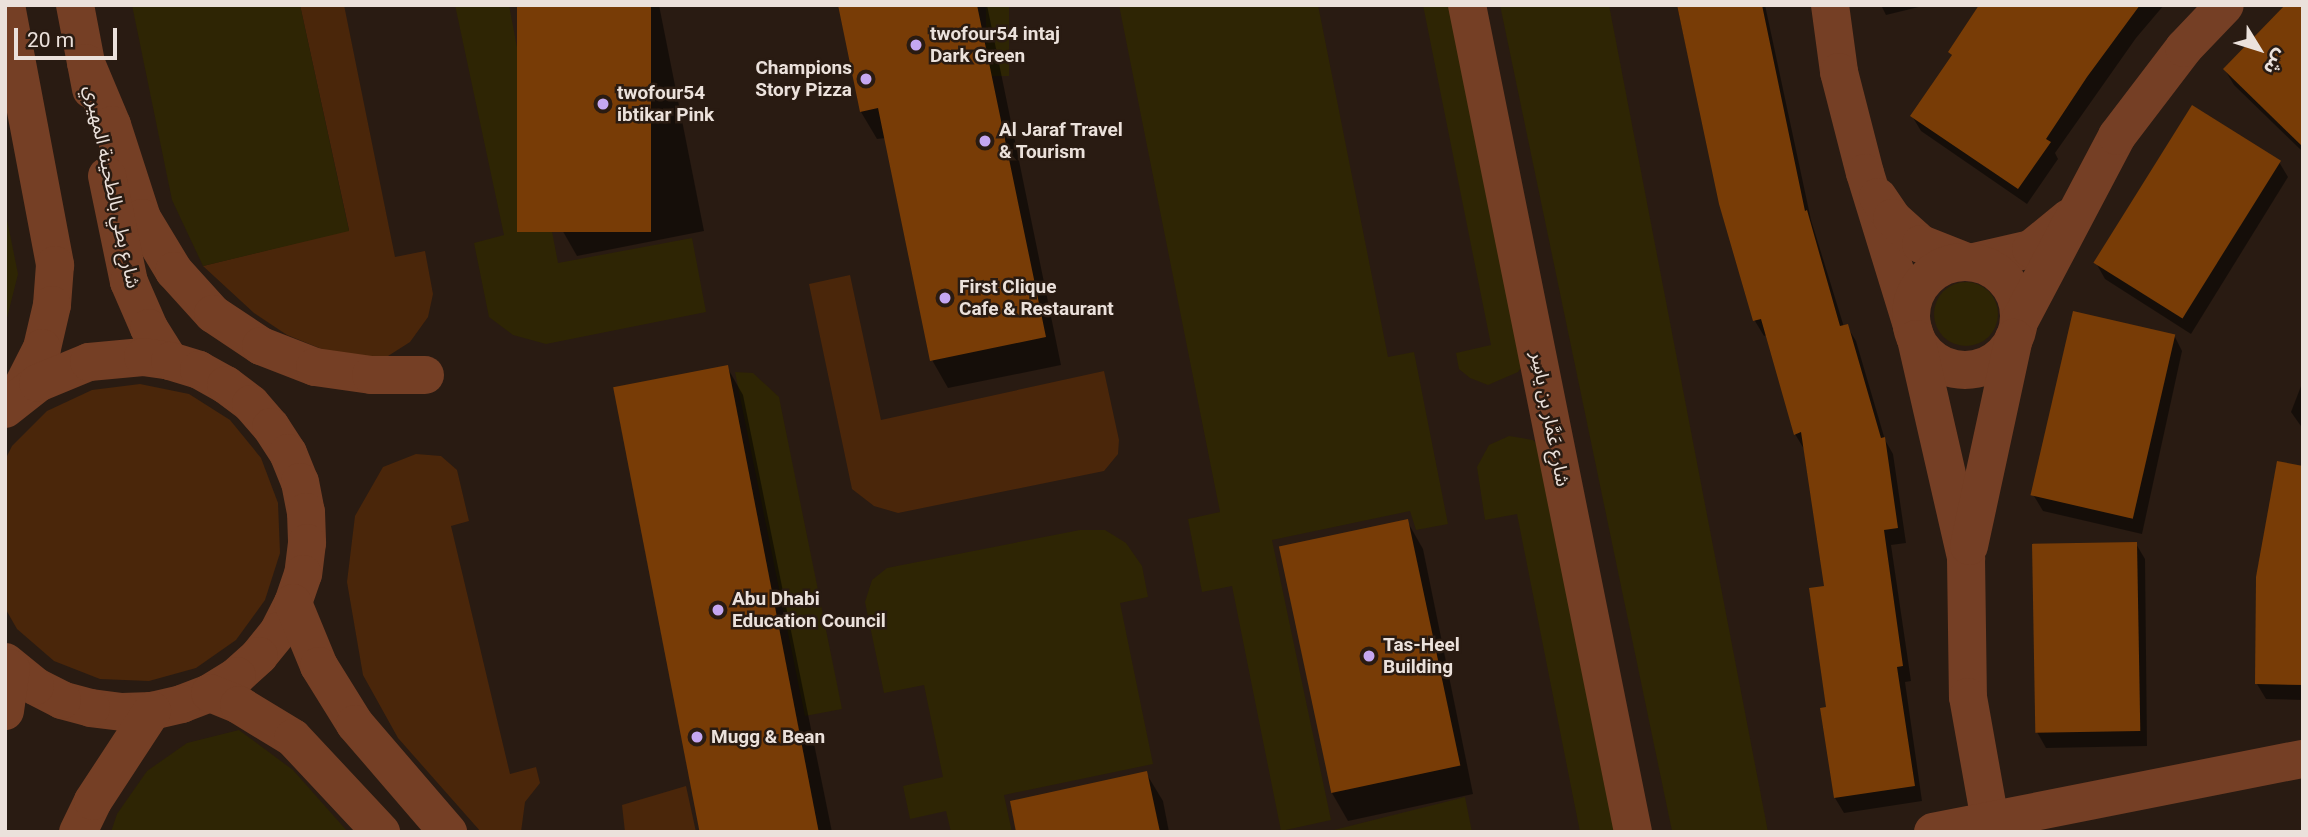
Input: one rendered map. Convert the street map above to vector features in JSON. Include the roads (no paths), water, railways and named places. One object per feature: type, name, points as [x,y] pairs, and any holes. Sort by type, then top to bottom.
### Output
[{"type":"street","points":[[6,5],[55,265],[52,306],[42,348],[11,404]]},
{"type":"street","name":"شارع بطي بالطحينة المهيري","points":[[75,5],[130,282],[149,328],[170,361]]},
{"type":"street","name":"شارع عَمَّار بن ياسِر","points":[[1467,5],[1633,832]]},
{"type":"street","points":[[1830,5],[1839,72],[1866,178],[1916,337],[1938,363],[1955,369],[1972,369],[1990,364],[2004,353],[2117,136],[2184,48],[2225,5]]},
{"type":"street","points":[[86,63],[112,125],[142,218],[174,271],[213,314],[261,346],[314,367],[371,375],[425,375]]},
{"type":"street","points":[[1866,178],[1892,218],[1921,244],[2003,276],[2013,289],[2017,330],[1966,558]]},
{"type":"street","points":[[1991,826],[1968,697],[1966,558],[1911,319],[1913,301],[1921,285],[1941,268],[2031,249],[2062,226],[2088,195]]},
{"type":"street","points":[[8,665],[35,686],[72,703],[122,712],[152,711],[182,705],[210,693],[237,677],[260,656],[279,631],[303,574],[307,524],[300,482],[288,453],[271,426],[251,404],[226,384],[199,370],[170,361],[115,357],[89,362],[50,376],[11,404]]},
{"type":"street","points":[[293,603],[319,666],[349,714],[448,832]]},
{"type":"street","points":[[5,711],[8,665]]},
{"type":"street","points":[[210,693],[249,710],[293,738],[381,832]]},
{"type":"street","points":[[78,832],[93,801],[152,711]]},
{"type":"street","points":[[1933,832],[1991,826],[2303,759]]},
{"type":"place","name":"twofour54 intaj Dark Green","points":[[916,45]]},
{"type":"place","name":"Champions Story Pizza","points":[[866,79]]},
{"type":"place","name":"twofour54 ibtikar Pink","points":[[603,104]]},
{"type":"place","name":"Al Jaraf Travel & Tourism","points":[[985,141]]},
{"type":"place","name":"First Clique Cafe & Restaurant","points":[[945,298]]},
{"type":"place","name":"Abu Dhabi Education Council","points":[[718,610]]},
{"type":"place","name":"Tas-Heel Building","points":[[1369,656]]},
{"type":"place","name":"Mugg & Bean","points":[[697,737]]}]
